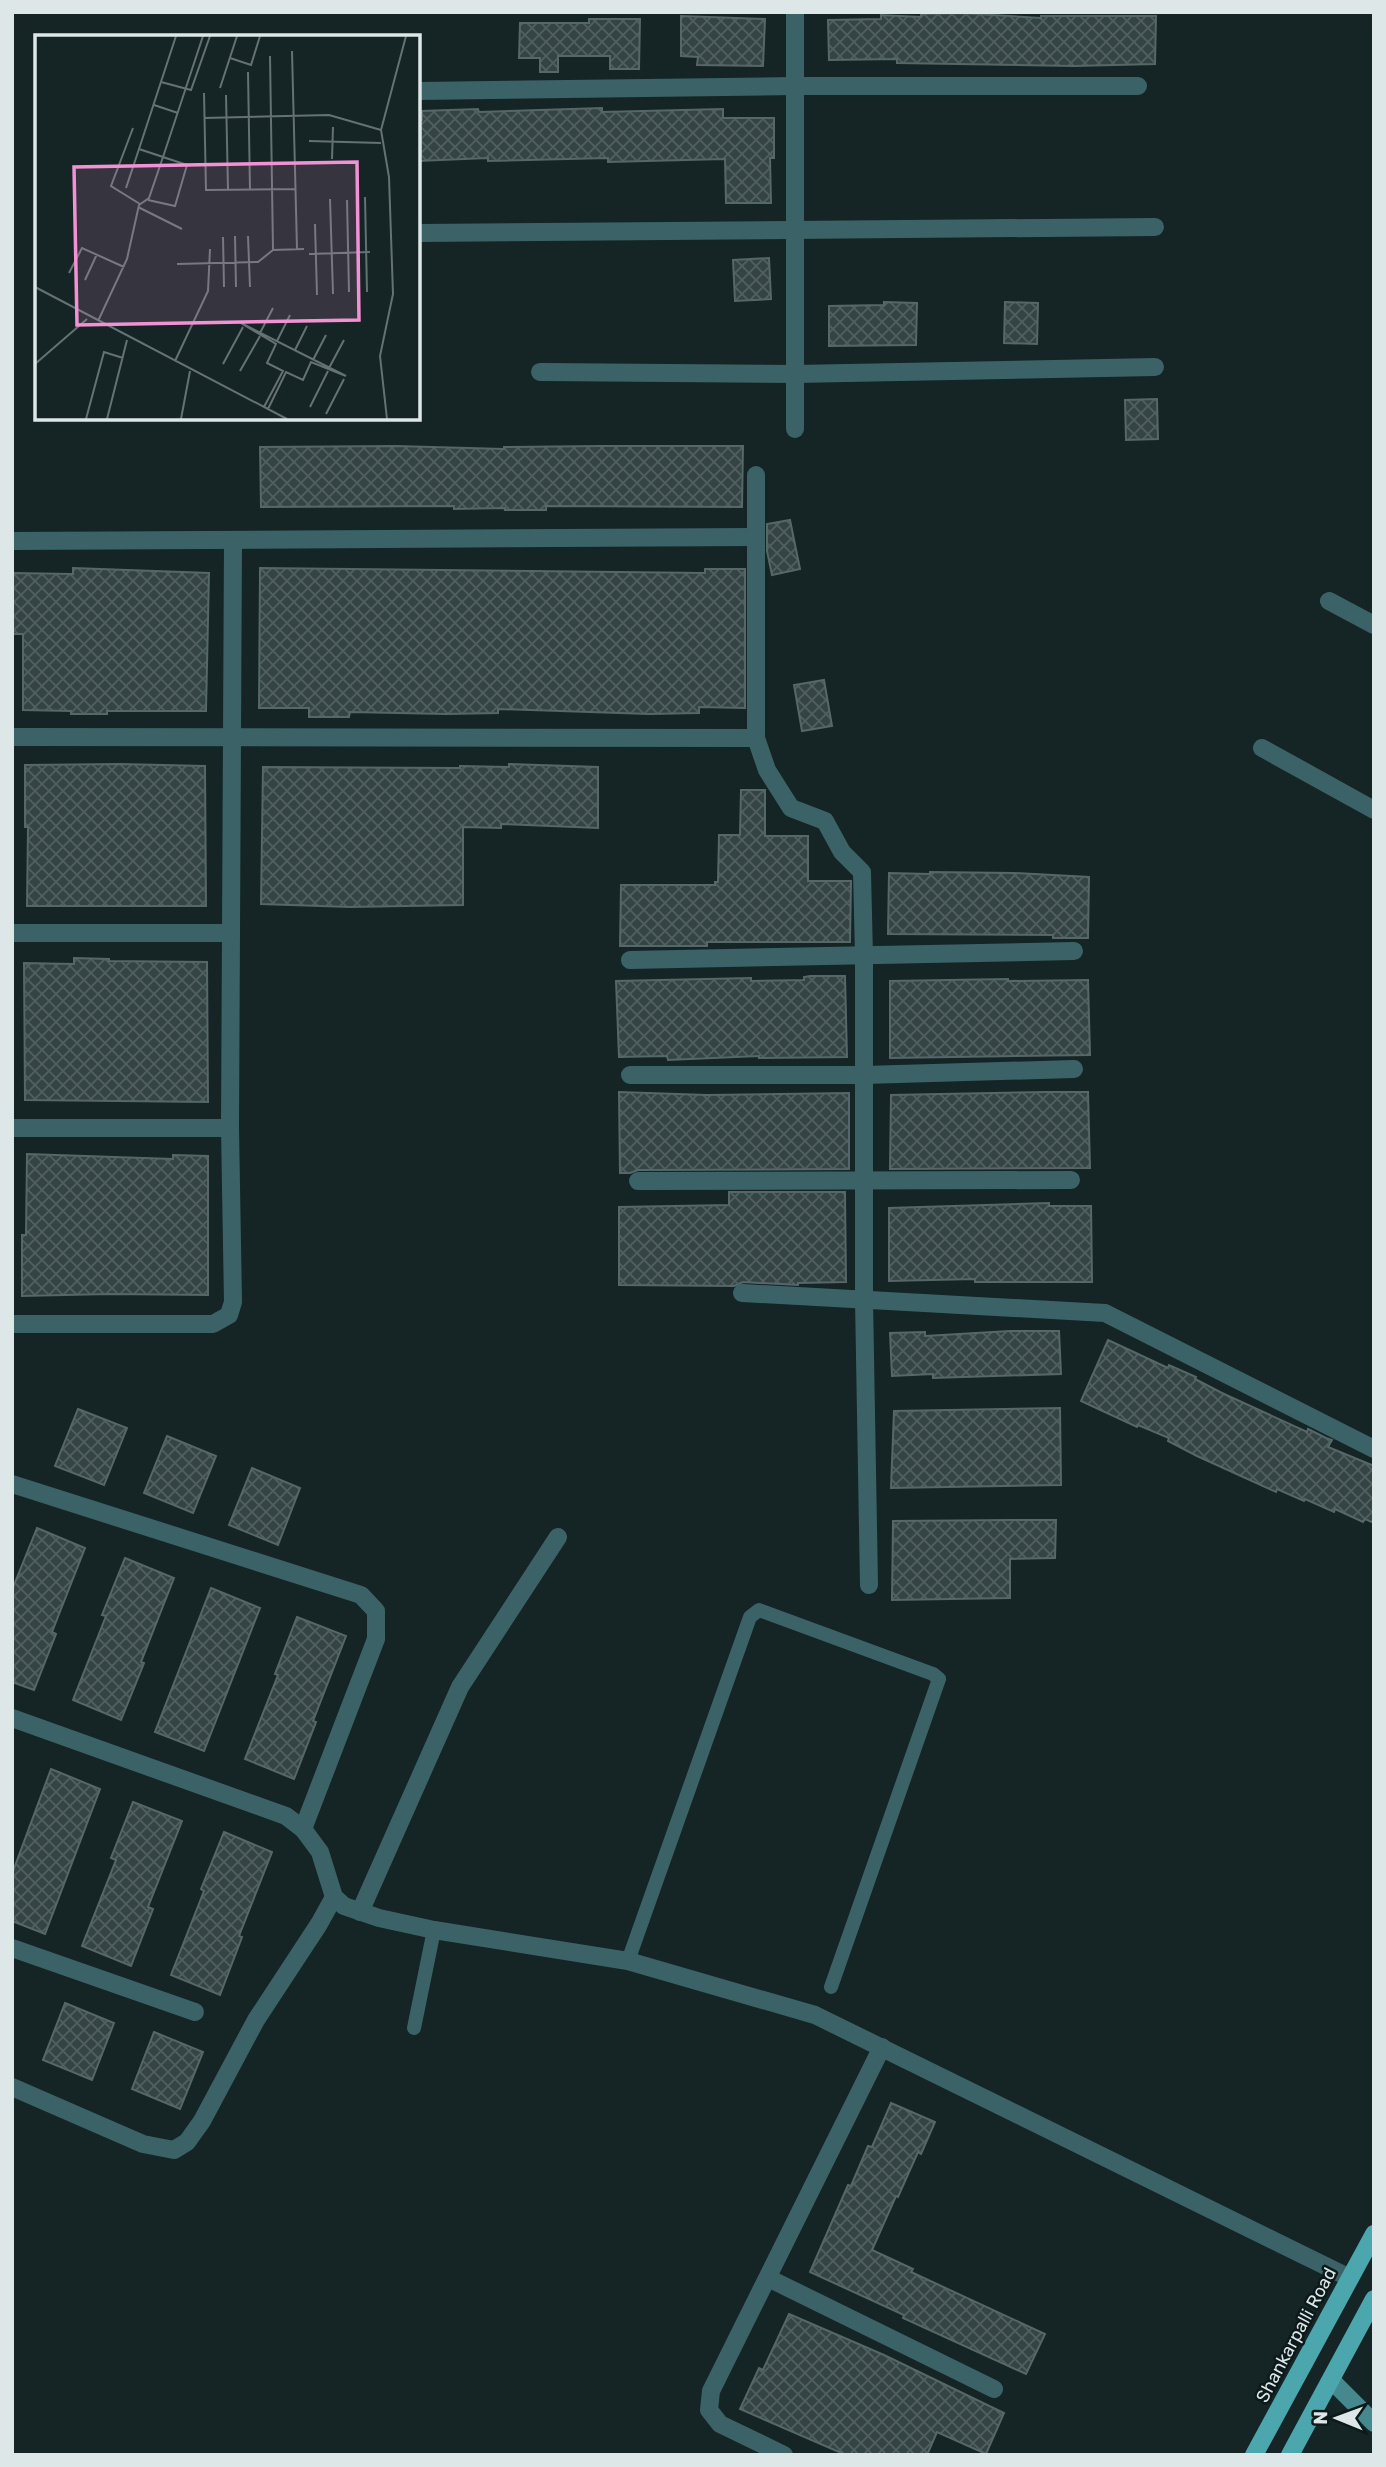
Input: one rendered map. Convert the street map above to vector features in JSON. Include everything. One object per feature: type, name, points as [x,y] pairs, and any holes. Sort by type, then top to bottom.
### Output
[{"type":"main road","name":"Shankarpalli Road","points":[[1254,2455],[1374,2234]]},
{"type":"main road","points":[[1290,2455],[1374,2299]]},
{"type":"street","points":[[795,12],[795,429]]},
{"type":"street","points":[[420,91],[795,86],[1138,86]]},
{"type":"street","points":[[420,233],[1155,227]]},
{"type":"street","points":[[540,372],[795,374],[1155,367]]},
{"type":"street","points":[[756,475],[757,738],[767,770],[791,808],[825,821],[842,852],[862,872],[864,1299],[869,1584]]},
{"type":"street","points":[[12,541],[756,537]]},
{"type":"street","points":[[12,1324],[214,1324],[229,1315],[233,1302],[230,1128],[233,540]]},
{"type":"street","points":[[1329,601],[1374,625]]},
{"type":"street","points":[[12,737],[757,738]]},
{"type":"street","points":[[1262,748],[1374,810]]},
{"type":"street","points":[[12,933],[232,933]]},
{"type":"street","points":[[630,960],[1074,951]]},
{"type":"street","points":[[631,1075],[864,1075],[1074,1069]]},
{"type":"street","points":[[12,1128],[230,1128]]},
{"type":"street","points":[[638,1181],[1071,1180]]},
{"type":"street","points":[[742,1293],[1105,1313],[1374,1449]]},
{"type":"street","points":[[12,1485],[361,1595],[376,1611],[376,1639],[303,1829]]},
{"type":"street","points":[[360,1912],[460,1687],[558,1537]]},
{"type":"street","points":[[12,1718],[286,1816],[303,1829],[320,1852],[334,1897],[344,1906],[434,1930],[628,1961],[815,2015],[1350,2278]]},
{"type":"street","points":[[12,2087],[143,2144],[174,2150],[187,2141],[202,2121],[256,2020],[320,1924],[334,1897]]},
{"type":"street","points":[[12,1948],[195,2012]]},
{"type":"street","points":[[784,2455],[720,2424],[709,2410],[711,2391],[882,2047]]},
{"type":"street","points":[[768,2278],[994,2389]]},
{"type":"street","points":[[1331,2380],[1374,2423]]},
{"type":"lane","points":[[628,1961],[750,1617],[759,1611],[933,1674],[939,1679],[831,1987]]},
{"type":"lane","points":[[414,2028],[434,1930]]},
{"type":"building","points":[[961,13],[1041,18],[1156,16],[1155,64],[1074,66],[897,63],[897,59],[829,60],[828,20],[881,19],[881,15],[921,17],[921,14]]},
{"type":"building","points":[[681,16],[765,19],[763,66],[697,65],[698,57],[681,56]]},
{"type":"building","points":[[589,19],[640,19],[639,69],[610,69],[610,56],[558,56],[558,72],[540,72],[540,58],[519,58],[520,23],[589,23]]},
{"type":"building","points":[[602,108],[602,112],[723,109],[723,118],[774,118],[774,158],[770,158],[771,203],[726,203],[725,159],[608,162],[608,158],[488,161],[488,158],[420,161],[422,111],[478,109],[479,112]]},
{"type":"building","points":[[769,258],[771,299],[735,301],[733,260]]},
{"type":"building","points":[[884,302],[917,303],[916,345],[829,346],[829,306],[884,305]]},
{"type":"building","points":[[1005,302],[1038,303],[1037,344],[1004,343]]},
{"type":"building","points":[[1157,399],[1158,439],[1126,440],[1125,400]]},
{"type":"building","points":[[396,446],[504,449],[743,446],[742,507],[546,506],[546,510],[505,510],[454,509],[454,506],[261,507],[260,447]]},
{"type":"building","points":[[790,520],[800,569],[772,575],[767,551],[767,524]]},
{"type":"building","points":[[73,568],[209,573],[206,711],[107,711],[107,714],[71,714],[71,711],[23,710],[23,634],[12,634],[12,573],[73,574]]},
{"type":"building","points":[[260,568],[705,573],[705,569],[745,569],[745,708],[699,707],[699,713],[649,714],[498,709],[498,713],[350,712],[349,717],[309,717],[309,708],[259,708]]},
{"type":"building","points":[[824,680],[832,726],[802,731],[794,685]]},
{"type":"building","points":[[509,764],[598,767],[598,828],[501,824],[501,828],[463,827],[463,905],[350,907],[261,904],[263,767],[460,768],[509,767]]},
{"type":"building","points":[[25,765],[205,766],[206,906],[27,906],[28,827],[25,827]]},
{"type":"building","points":[[741,790],[765,790],[765,836],[808,836],[808,881],[851,881],[850,942],[707,942],[707,946],[620,946],[621,885],[715,885],[715,882],[718,882],[719,835],[740,835]]},
{"type":"building","points":[[889,873],[1089,877],[1088,938],[1053,938],[1053,935],[888,934]]},
{"type":"building","points":[[74,958],[207,962],[208,1102],[25,1100],[24,963],[74,964]]},
{"type":"building","points":[[845,976],[847,1057],[759,1056],[668,1060],[667,1056],[619,1057],[616,981],[751,978],[751,981],[804,980],[804,977]]},
{"type":"building","points":[[1088,980],[1090,1055],[890,1058],[890,981]]},
{"type":"building","points":[[619,1092],[707,1095],[849,1093],[849,1169],[638,1170],[620,1173]]},
{"type":"building","points":[[1088,1092],[1090,1168],[890,1169],[891,1095]]},
{"type":"building","points":[[27,1154],[173,1159],[173,1155],[208,1156],[208,1295],[22,1296],[22,1235],[26,1235]]},
{"type":"building","points":[[729,1192],[845,1192],[846,1282],[798,1285],[743,1282],[734,1286],[619,1285],[619,1207],[729,1205]]},
{"type":"building","points":[[1049,1203],[1049,1206],[1091,1206],[1092,1282],[975,1282],[975,1279],[889,1281],[889,1208]]},
{"type":"building","points":[[1059,1331],[1061,1374],[933,1378],[933,1374],[892,1376],[890,1333],[925,1332],[925,1336]]},
{"type":"building","points":[[1108,1340],[1168,1368],[1169,1365],[1196,1377],[1195,1379],[1222,1393],[1307,1432],[1308,1429],[1332,1440],[1328,1447],[1374,1466],[1374,1523],[1365,1519],[1363,1522],[1335,1509],[1334,1512],[1277,1489],[1276,1492],[1197,1456],[1168,1441],[1169,1438],[1138,1425],[1137,1427],[1081,1401]]},
{"type":"building","points":[[1060,1408],[1061,1485],[891,1488],[894,1411]]},
{"type":"building","points":[[78,1409],[127,1428],[104,1485],[55,1466]]},
{"type":"building","points":[[167,1436],[216,1456],[193,1513],[144,1493]]},
{"type":"building","points":[[252,1468],[300,1488],[278,1545],[229,1525]]},
{"type":"building","points":[[1056,1520],[1055,1558],[1010,1559],[1010,1598],[892,1600],[893,1521]]},
{"type":"building","points":[[37,1528],[85,1548],[52,1632],[56,1634],[34,1690],[12,1682],[12,1590]]},
{"type":"building","points":[[125,1558],[174,1578],[121,1720],[73,1700],[106,1616],[102,1615]]},
{"type":"building","points":[[211,1588],[260,1608],[204,1751],[155,1732]]},
{"type":"building","points":[[297,1617],[346,1636],[294,1779],[245,1759],[278,1675],[275,1674]]},
{"type":"building","points":[[51,1769],[100,1789],[45,1934],[12,1921],[12,1874]]},
{"type":"building","points":[[133,1802],[182,1821],[148,1907],[153,1909],[131,1966],[82,1946],[116,1860],[111,1858]]},
{"type":"building","points":[[224,1832],[272,1852],[239,1936],[242,1937],[220,1995],[171,1975]]},
{"type":"building","points":[[65,2003],[114,2023],[92,2080],[43,2060]]},
{"type":"building","points":[[154,2032],[203,2052],[180,2109],[132,2089]]},
{"type":"building","points":[[891,2103],[935,2122],[921,2154],[918,2152],[898,2197],[896,2196],[872,2250],[913,2269],[911,2272],[1045,2334],[1026,2374],[810,2272],[848,2185],[851,2186],[868,2146],[872,2147]]},
{"type":"building","points":[[789,2314],[884,2355],[1004,2413],[986,2454],[937,2432],[927,2455],[846,2455],[740,2409],[759,2368],[763,2370]]}]
